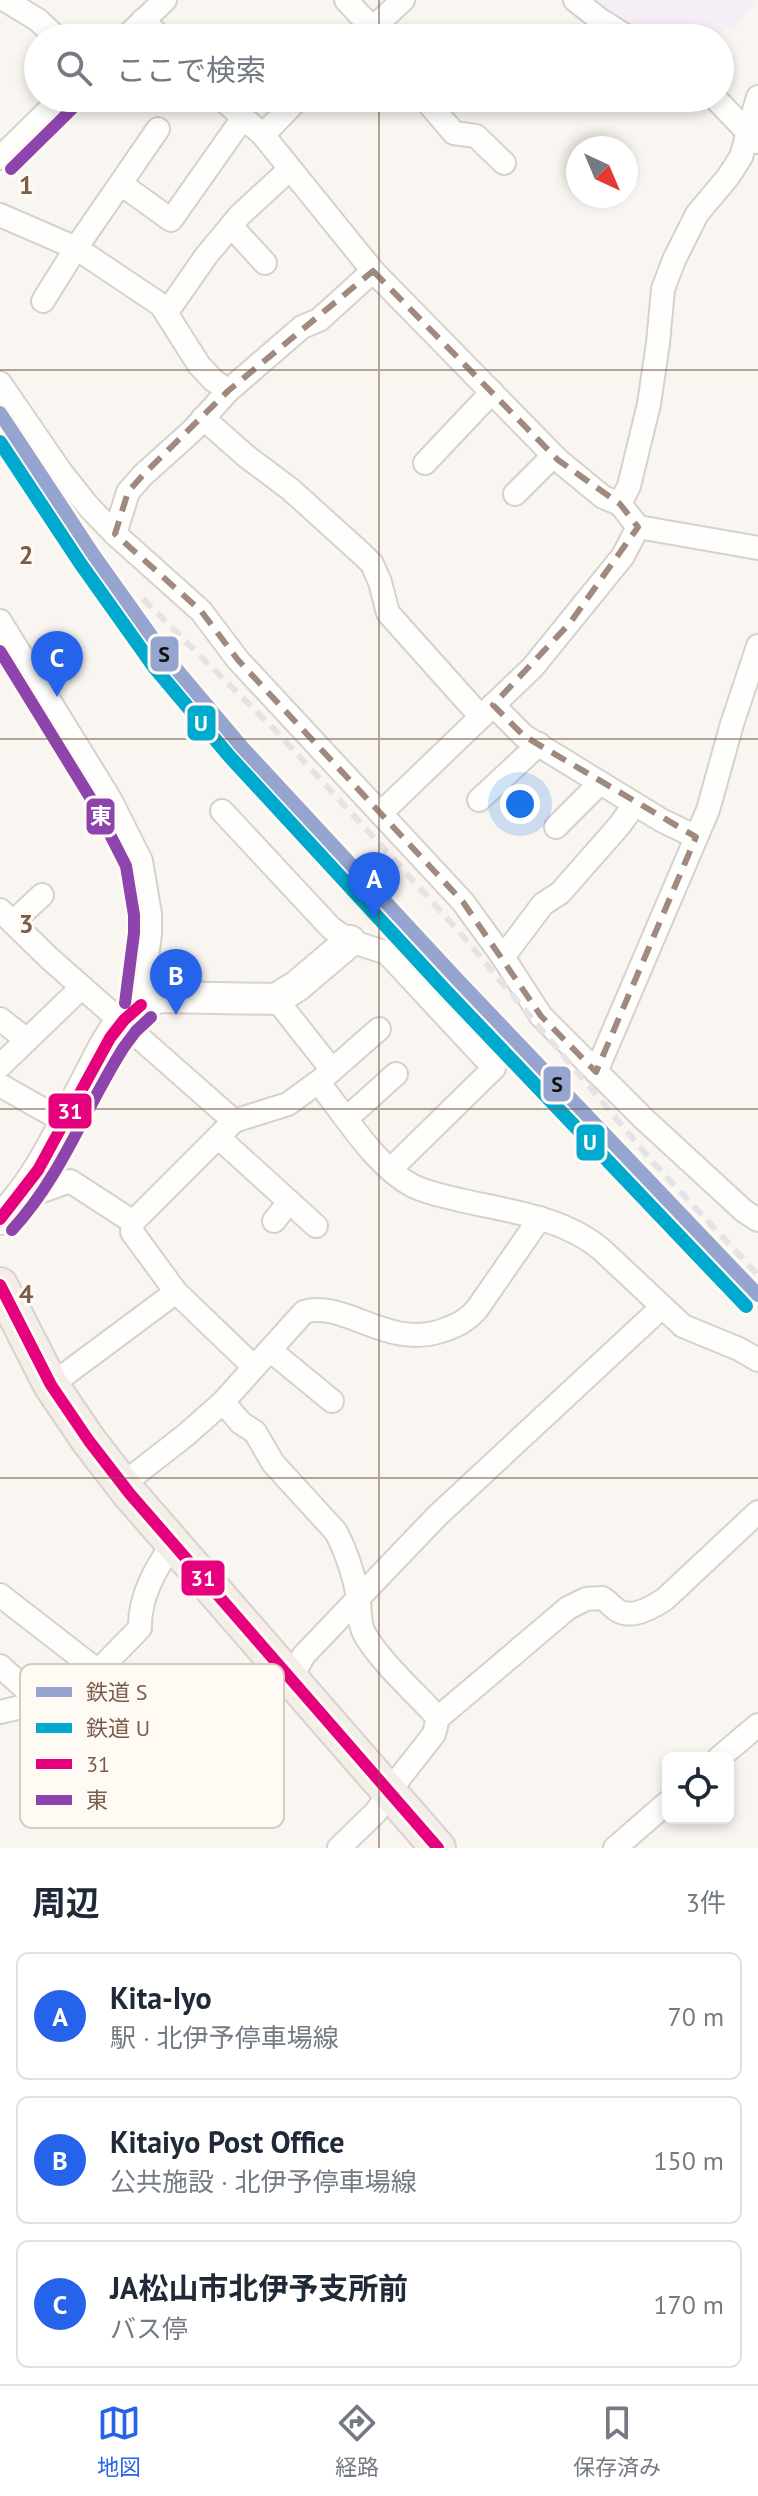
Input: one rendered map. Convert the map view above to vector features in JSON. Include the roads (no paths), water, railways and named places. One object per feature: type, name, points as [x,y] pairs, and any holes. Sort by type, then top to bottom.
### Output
[{"type":"main road","points":[[10,1209],[65,1122],[100,1055],[132,1013],[162,997],[276,999],[297,986],[350,941]]},
{"type":"main road","points":[[0,1285],[51,1385],[89,1441],[279,1664]]},
{"type":"main road","points":[[284,1670],[438,1848]]},
{"type":"street","points":[[139,24],[165,0]]},
{"type":"street","points":[[346,0],[362,24]]},
{"type":"street","points":[[378,24],[403,0]]},
{"type":"street","points":[[575,0],[607,24]]},
{"type":"street","points":[[10,1],[42,24]]},
{"type":"street","points":[[143,20],[147,24]]},
{"type":"street","points":[[620,504],[629,486],[649,404],[663,289],[692,223],[753,139],[758,97]]},
{"type":"street","points":[[0,158],[47,112]]},
{"type":"street","points":[[236,112],[263,135],[373,271],[553,456],[603,497],[620,504],[638,527],[758,548]]},
{"type":"street","points":[[263,135],[285,112]]},
{"type":"street","points":[[436,112],[454,133],[476,136],[504,163]]},
{"type":"street","points":[[728,112],[753,139]]},
{"type":"street","points":[[121,184],[171,220],[243,118]]},
{"type":"street","points":[[43,301],[158,129]]},
{"type":"street","points":[[167,312],[231,226],[290,169]]},
{"type":"street","points":[[0,215],[76,248],[161,305],[199,365],[228,391]]},
{"type":"street","points":[[231,226],[265,263]]},
{"type":"street","points":[[115,534],[128,492],[228,391],[302,327],[319,320],[373,271]]},
{"type":"street","points":[[0,383],[61,472],[115,534],[201,611],[238,660],[463,902],[541,1016],[596,1072],[744,1211],[758,1220]]},
{"type":"street","points":[[425,463],[492,392]]},
{"type":"street","points":[[203,418],[290,489],[372,564],[388,613],[487,711],[661,820],[696,837]]},
{"type":"street","points":[[515,494],[553,456]]},
{"type":"street","points":[[382,812],[533,667],[623,556],[638,527]]},
{"type":"street","points":[[0,621],[110,799],[141,861],[150,914],[150,934],[132,1013]]},
{"type":"street","points":[[596,1072],[716,786],[732,724],[758,646]]},
{"type":"street","points":[[479,800],[539,744]]},
{"type":"street","points":[[556,827],[600,783]]},
{"type":"street","points":[[503,957],[543,904],[560,893],[635,804]]},
{"type":"street","points":[[222,811],[331,928],[350,941],[387,953],[494,1068],[391,1169]]},
{"type":"street","points":[[42,895],[6,916],[82,987],[132,1013],[289,1202],[316,1226]]},
{"type":"street","points":[[0,1066],[82,987]]},
{"type":"street","points":[[276,999],[325,1076],[347,1118],[391,1169],[414,1187],[540,1218],[589,1238],[683,1326],[758,1360]]},
{"type":"street","points":[[0,1019],[27,1040]]},
{"type":"street","points":[[253,1366],[176,1292],[132,1232],[133,1222],[226,1129],[288,1104],[379,1029]]},
{"type":"street","points":[[347,1118],[396,1074]]},
{"type":"street","points":[[0,1085],[65,1122]]},
{"type":"street","points":[[10,1209],[70,1181],[133,1222]]},
{"type":"street","points":[[274,1221],[289,1202]]},
{"type":"street","points":[[123,1484],[223,1402],[304,1312],[314,1309],[402,1336],[418,1336],[455,1326],[468,1320],[477,1309],[540,1218]]},
{"type":"street","points":[[51,1385],[176,1292]]},
{"type":"street","points":[[291,1678],[304,1655],[437,1516],[662,1307]]},
{"type":"street","points":[[270,1350],[332,1401]]},
{"type":"street","points":[[223,1402],[241,1423],[255,1432],[273,1463],[336,1532],[359,1599],[359,1618],[364,1633],[438,1718]]},
{"type":"street","points":[[339,1848],[376,1812],[434,1734],[438,1718],[568,1608],[586,1599],[602,1598],[630,1614],[655,1606],[758,1512]]},
{"type":"street","points":[[105,1664],[140,1628],[140,1615],[155,1570],[173,1543]]},
{"type":"street","points":[[0,1595],[89,1664]]},
{"type":"street","points":[[0,1666],[20,1684]]},
{"type":"street","points":[[0,1712],[20,1707]]},
{"type":"street","points":[[726,1752],[758,1725]]},
{"type":"street","points":[[615,1848],[662,1807]]},
{"type":"railway","points":[[143,599],[275,730],[400,866],[650,1159],[758,1275]]},
{"type":"rail line","name":"S","points":[[0,413],[93,554],[167,658],[242,747],[457,979],[758,1295]]},
{"type":"rail line","name":"U","points":[[0,442],[154,667],[230,757],[445,990],[746,1306]]},
{"type":"place","name":"JA松山市北伊予支所前","points":[[57,697]]},
{"type":"place","name":"Kita-Iyo","points":[[374,918]]},
{"type":"place","name":"Kitaiyo Post Office","points":[[176,1015]]}]
